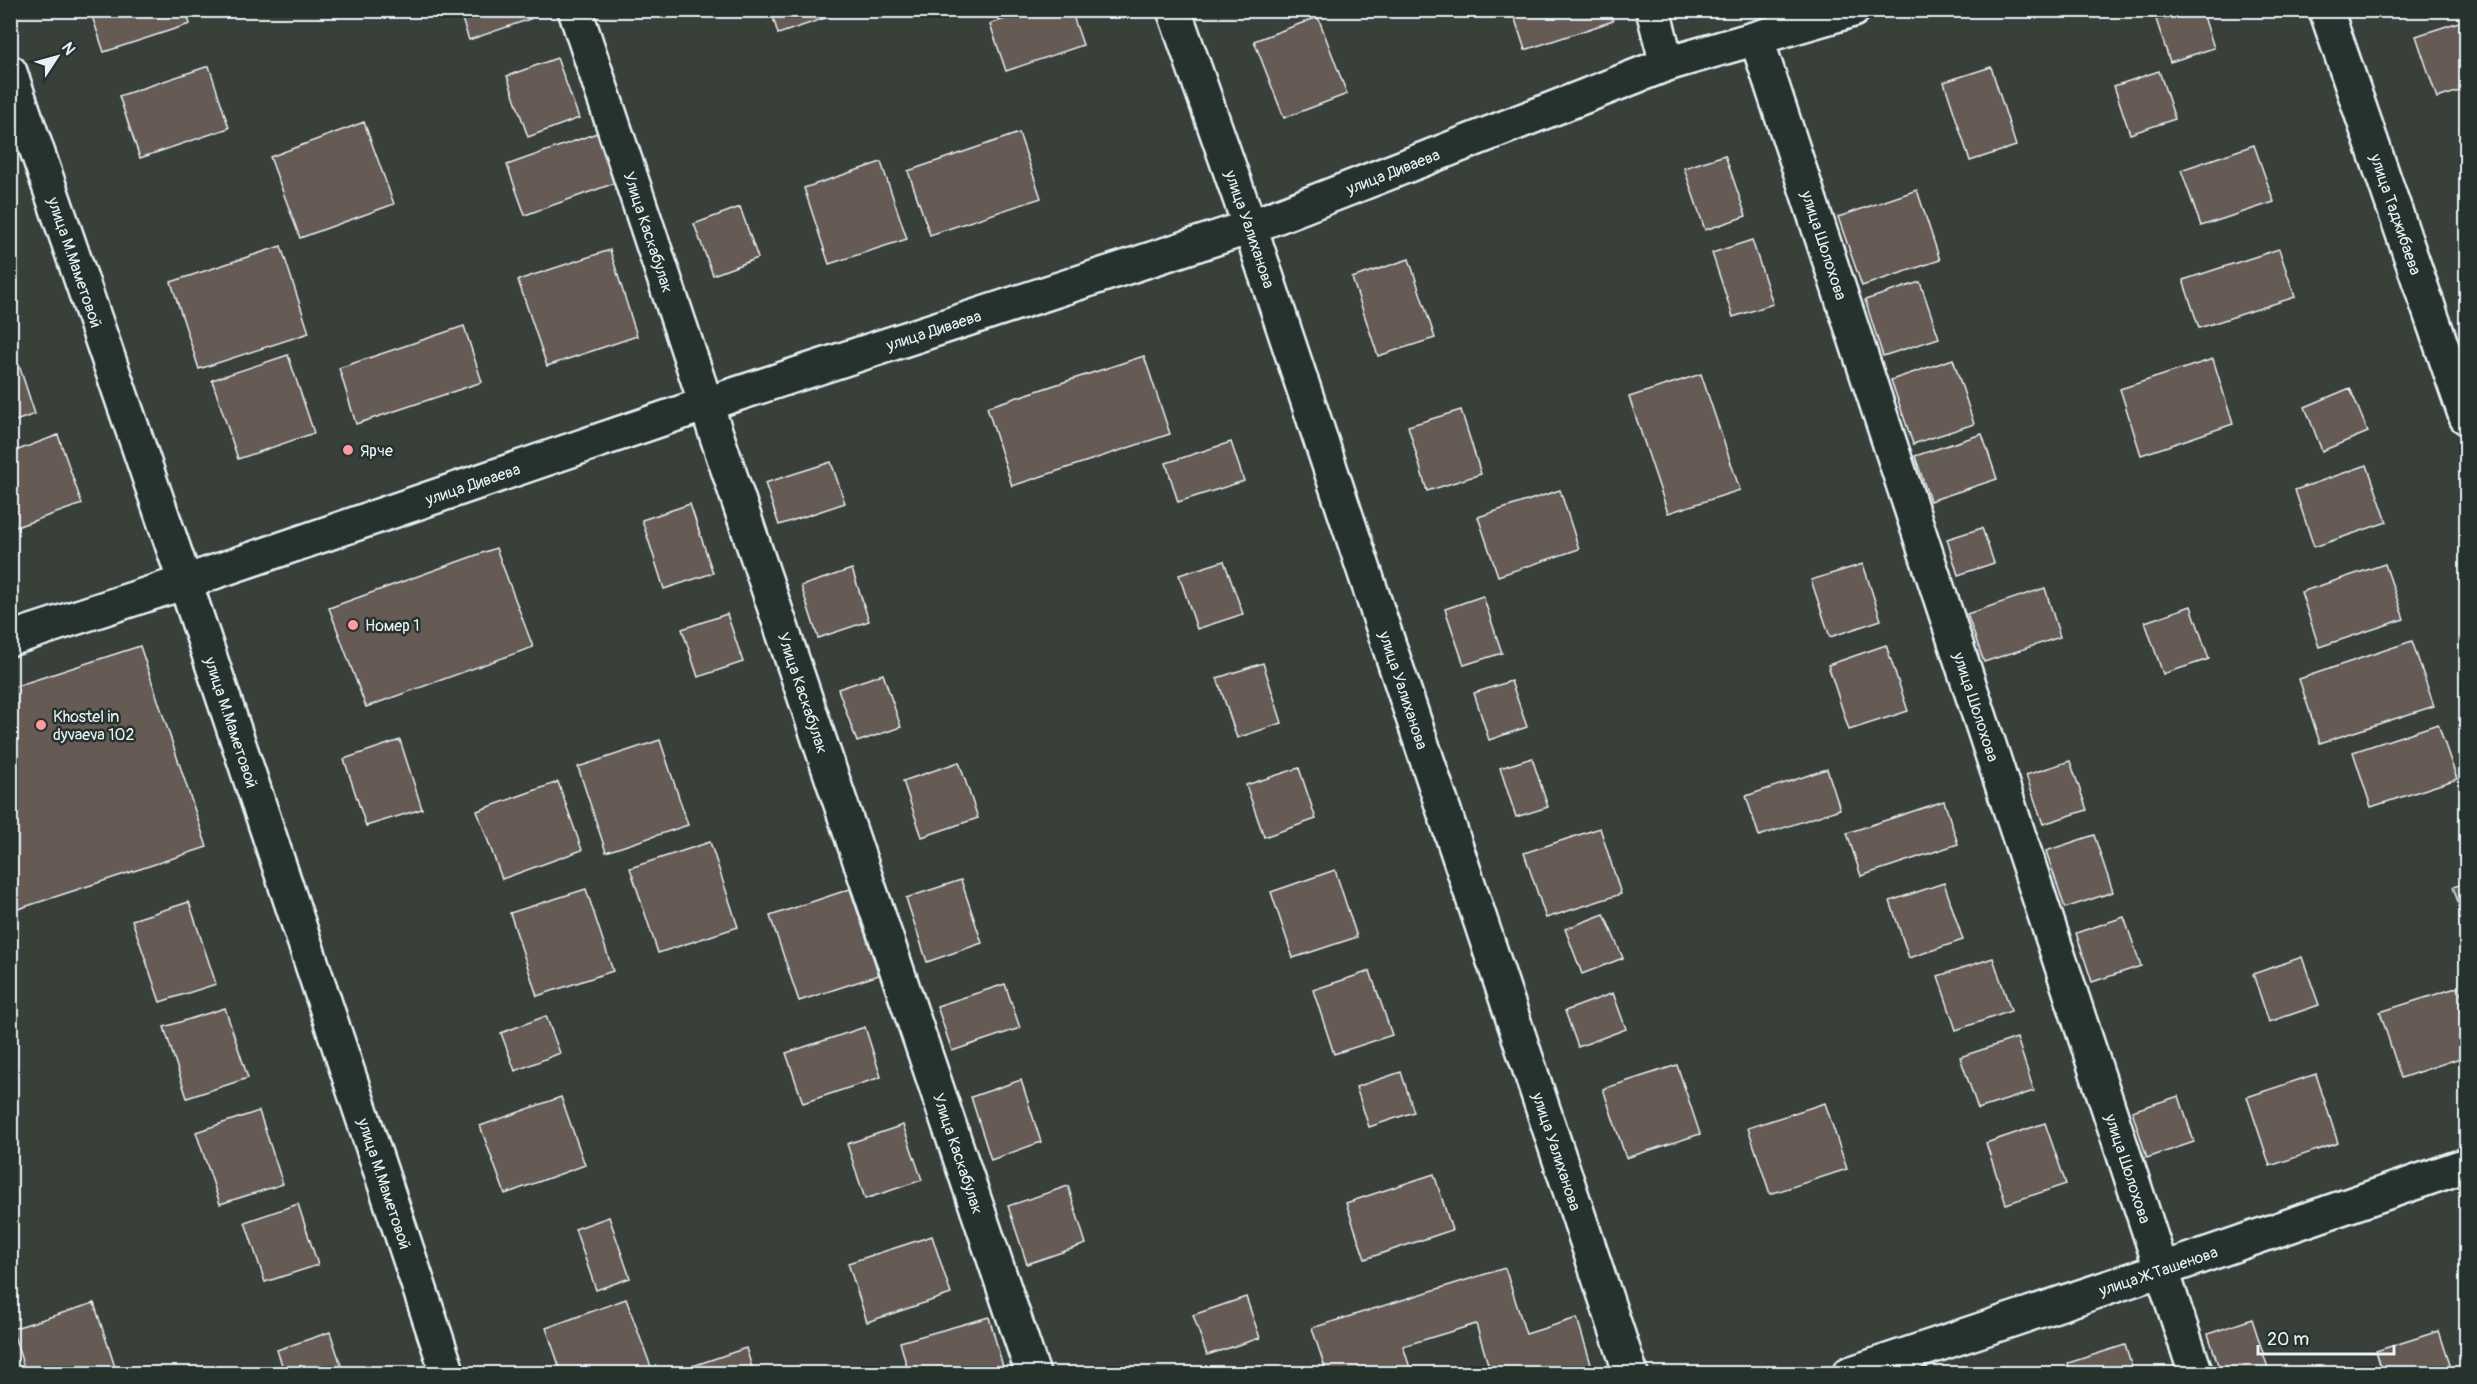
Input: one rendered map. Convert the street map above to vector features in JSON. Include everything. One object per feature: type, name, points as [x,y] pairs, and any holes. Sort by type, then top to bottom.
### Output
[{"type":"street","name":"Улица Каскабулак","points":[[575,10],[1033,1374]]},
{"type":"street","name":"улица Уалиханова","points":[[1174,10],[1250,227],[1631,1374]]},
{"type":"street","points":[[1653,10],[1667,64]]},
{"type":"street","name":"улица Диваева","points":[[10,639],[185,582],[706,404],[1250,227],[1667,64],[1757,40],[1853,10]]},
{"type":"street","name":"улица Таджибаева","points":[[2326,10],[2466,417]]},
{"type":"street","name":"улица Шолохова","points":[[1757,40],[2196,1374]]},
{"type":"street","name":"улица М.Маметовой","points":[[10,72],[185,582],[447,1374]]},
{"type":"street","name":"улица Ж.Ташенова","points":[[1849,1374],[2466,1165]]},
{"type":"building","points":[[90,10],[186,10],[190,24],[104,52]]},
{"type":"building","points":[[459,10],[527,10],[530,19],[469,40]]},
{"type":"building","points":[[771,10],[849,10],[778,34]]},
{"type":"building","points":[[1031,10],[1071,10],[1083,45],[1006,71],[990,24]]},
{"type":"building","points":[[1512,10],[1609,10],[1613,21],[1525,50]]},
{"type":"building","points":[[2153,10],[2202,10],[2214,48],[2170,62]]},
{"type":"building","points":[[1318,17],[1347,94],[1284,118],[1254,41]]},
{"type":"building","points":[[2465,20],[2466,89],[2437,98],[2416,36]]},
{"type":"building","points":[[557,58],[579,118],[528,137],[507,76]]},
{"type":"building","points":[[209,66],[229,128],[140,158],[119,96]]},
{"type":"building","points":[[1991,67],[2016,146],[1970,161],[1944,82]]},
{"type":"building","points":[[2159,71],[2175,119],[2130,134],[2114,86]]},
{"type":"building","points":[[2466,109],[2466,128],[2461,111]]},
{"type":"building","points":[[364,122],[394,204],[300,238],[270,157]]},
{"type":"building","points":[[597,133],[615,183],[525,215],[507,165]]},
{"type":"building","points":[[1019,133],[1041,198],[930,235],[908,171]]},
{"type":"building","points":[[2254,145],[2274,202],[2201,226],[2181,170]]},
{"type":"building","points":[[1725,155],[1746,216],[1705,230],[1684,168]]},
{"type":"building","points":[[881,162],[907,239],[829,264],[804,188]]},
{"type":"building","points":[[1917,190],[1940,260],[1862,286],[1838,217]]},
{"type":"building","points":[[740,207],[758,258],[713,275],[694,224]]},
{"type":"building","points":[[1752,240],[1773,304],[1733,317],[1712,253]]},
{"type":"building","points":[[281,246],[309,333],[199,369],[171,282]]},
{"type":"building","points":[[2279,249],[2295,297],[2199,328],[2183,280]]},
{"type":"building","points":[[610,250],[637,336],[547,366],[518,280]]},
{"type":"building","points":[[1409,259],[1435,338],[1378,356],[1352,278]]},
{"type":"building","points":[[1920,282],[1939,338],[1883,356],[1865,300]]},
{"type":"building","points":[[464,326],[482,382],[356,424],[339,368]]},
{"type":"building","points":[[288,355],[314,433],[238,459],[212,380]]},
{"type":"building","points":[[1144,356],[1170,434],[1012,486],[987,407]]},
{"type":"building","points":[[1953,359],[1974,424],[1913,444],[1891,380]]},
{"type":"building","points":[[2213,359],[2233,424],[2141,455],[2120,389]]},
{"type":"building","points":[[19,365],[35,414],[10,423],[10,368]]},
{"type":"building","points":[[1701,374],[1740,490],[1668,513],[1629,397]]},
{"type":"building","points":[[2350,388],[2368,432],[2322,451],[2305,407]]},
{"type":"building","points":[[1461,410],[1481,474],[1427,491],[1408,426]]},
{"type":"building","points":[[1982,434],[1997,479],[1930,501],[1915,456]]},
{"type":"building","points":[[58,435],[82,504],[16,527],[10,511],[10,453]]},
{"type":"building","points":[[1231,442],[1244,481],[1178,502],[1166,463]]},
{"type":"building","points":[[831,462],[845,503],[779,525],[765,483]]},
{"type":"building","points":[[2367,465],[2387,522],[2314,547],[2295,490]]},
{"type":"building","points":[[1560,490],[1579,549],[1498,576],[1478,517]]},
{"type":"building","points":[[690,504],[713,573],[664,589],[642,520]]},
{"type":"building","points":[[1982,528],[1994,563],[1958,575],[1947,539]]},
{"type":"building","points":[[496,548],[533,647],[366,707],[329,608]]},
{"type":"building","points":[[1224,561],[1243,614],[1197,629],[1179,575]]},
{"type":"building","points":[[1863,564],[1881,620],[1830,637],[1811,580]]},
{"type":"building","points":[[2385,564],[2404,619],[2319,647],[2301,592]]},
{"type":"building","points":[[852,569],[869,621],[818,638],[801,586]]},
{"type":"building","points":[[2045,588],[2060,637],[1984,662],[1967,614]]},
{"type":"building","points":[[1483,596],[1502,653],[1464,665],[1445,609]]},
{"type":"building","points":[[2191,606],[2209,659],[2163,674],[2145,622]]},
{"type":"building","points":[[727,614],[743,662],[698,677],[682,629]]},
{"type":"building","points":[[2412,641],[2434,706],[2320,743],[2299,679]]},
{"type":"building","points":[[1886,645],[1908,711],[1849,730],[1828,665]]},
{"type":"building","points":[[140,646],[207,847],[15,910],[10,895],[10,688]]},
{"type":"building","points":[[1263,663],[1282,723],[1237,738],[1217,678]]},
{"type":"building","points":[[883,674],[901,727],[857,742],[838,689]]},
{"type":"building","points":[[1511,681],[1527,727],[1489,740],[1474,693]]},
{"type":"building","points":[[2438,724],[2457,779],[2371,807],[2353,752]]},
{"type":"building","points":[[400,740],[422,809],[366,826],[344,759]]},
{"type":"building","points":[[660,740],[688,825],[606,852],[578,767]]},
{"type":"building","points":[[1532,758],[1548,807],[1516,817],[1500,768]]},
{"type":"building","points":[[2070,761],[2087,810],[2043,824],[2026,775]]},
{"type":"building","points":[[959,762],[978,818],[922,837],[903,781]]},
{"type":"building","points":[[1299,768],[1316,819],[1264,837],[1246,785]]},
{"type":"building","points":[[1827,769],[1840,809],[1759,836],[1746,796]]},
{"type":"building","points":[[558,782],[582,850],[502,879],[477,811]]},
{"type":"building","points":[[1944,801],[1958,844],[1861,876],[1847,833]]},
{"type":"building","points":[[1600,828],[1621,894],[1546,918],[1524,853]]},
{"type":"building","points":[[2094,835],[2113,892],[2065,908],[2046,851]]},
{"type":"building","points":[[710,842],[738,927],[658,953],[630,868]]},
{"type":"building","points":[[1335,870],[1357,937],[1293,958],[1271,892]]},
{"type":"building","points":[[961,880],[982,943],[927,962],[906,898]]},
{"type":"building","points":[[1944,883],[1963,940],[1909,958],[1890,901]]},
{"type":"building","points":[[2466,883],[2466,926],[2453,887]]},
{"type":"building","points":[[586,889],[613,971],[537,996],[510,913]]},
{"type":"building","points":[[850,889],[879,975],[799,1001],[770,916]]},
{"type":"building","points":[[189,902],[216,984],[160,1002],[132,920]]},
{"type":"building","points":[[1604,914],[1623,958],[1582,974],[1565,929]]},
{"type":"building","points":[[2124,917],[2141,966],[2092,982],[2076,933]]},
{"type":"building","points":[[2302,957],[2319,1005],[2269,1022],[2253,974]]},
{"type":"building","points":[[1993,958],[2011,1011],[1956,1030],[1938,976]]},
{"type":"building","points":[[1370,971],[1392,1035],[1334,1054],[1313,990]]},
{"type":"building","points":[[1005,984],[1020,1028],[952,1051],[937,1006]]},
{"type":"building","points":[[2459,987],[2466,1008],[2466,1056],[2401,1078],[2380,1012]]},
{"type":"building","points":[[1613,993],[1626,1029],[1578,1047],[1565,1011]]},
{"type":"building","points":[[225,1008],[248,1078],[187,1098],[164,1027]]},
{"type":"building","points":[[546,1016],[560,1053],[515,1071],[501,1033]]},
{"type":"building","points":[[865,1027],[881,1077],[803,1103],[786,1053]]},
{"type":"building","points":[[2017,1038],[2034,1091],[1978,1109],[1960,1057]]},
{"type":"building","points":[[1677,1065],[1700,1134],[1626,1158],[1603,1089]]},
{"type":"building","points":[[1401,1072],[1414,1112],[1369,1127],[1356,1087]]},
{"type":"building","points":[[2316,1074],[2338,1143],[2270,1166],[2247,1097]]},
{"type":"building","points":[[1021,1080],[1041,1142],[991,1160],[971,1097]]},
{"type":"building","points":[[2179,1096],[2194,1142],[2147,1158],[2132,1111]]},
{"type":"building","points":[[561,1097],[585,1165],[505,1194],[480,1126]]},
{"type":"building","points":[[1825,1103],[1847,1169],[1770,1194],[1748,1128]]},
{"type":"building","points":[[259,1111],[283,1184],[220,1204],[196,1132]]},
{"type":"building","points":[[2045,1123],[2066,1184],[2006,1204],[1986,1143]]},
{"type":"building","points":[[903,1125],[922,1180],[865,1199],[847,1144]]},
{"type":"building","points":[[1434,1174],[1452,1230],[1365,1259],[1346,1203]]},
{"type":"building","points":[[1068,1186],[1086,1244],[1027,1264],[1008,1206]]},
{"type":"building","points":[[298,1204],[318,1265],[265,1282],[245,1222]]},
{"type":"building","points":[[609,1217],[630,1278],[596,1290],[575,1229]]},
{"type":"building","points":[[932,1236],[951,1294],[867,1322],[848,1263]]},
{"type":"building","points":[[1505,1268],[1526,1334],[1577,1318],[1594,1374],[1491,1374],[1476,1324],[1403,1346],[1412,1374],[1327,1374],[1312,1328]]},
{"type":"building","points":[[1246,1297],[1260,1338],[1207,1355],[1193,1315]]},
{"type":"building","points":[[626,1299],[651,1367],[633,1374],[562,1374],[546,1328]]},
{"type":"building","points":[[94,1303],[117,1373],[26,1374],[12,1329]]},
{"type":"building","points":[[989,1317],[1005,1374],[909,1374],[900,1342]]},
{"type":"building","points":[[2252,1319],[2269,1371],[2262,1374],[2221,1374],[2208,1334]]},
{"type":"building","points":[[2439,1331],[2453,1374],[2383,1374],[2376,1351]]},
{"type":"building","points":[[330,1332],[344,1374],[285,1374],[277,1350]]},
{"type":"building","points":[[2125,1345],[2134,1374],[2071,1374],[2068,1363]]},
{"type":"building","points":[[746,1348],[754,1374],[669,1374]]},
{"type":"place","name":"Ярче","points":[[348,450]]},
{"type":"place","name":"Номер 1","points":[[353,625]]},
{"type":"place","name":"Khostel in dyvaeva 102","points":[[41,725]]}]
